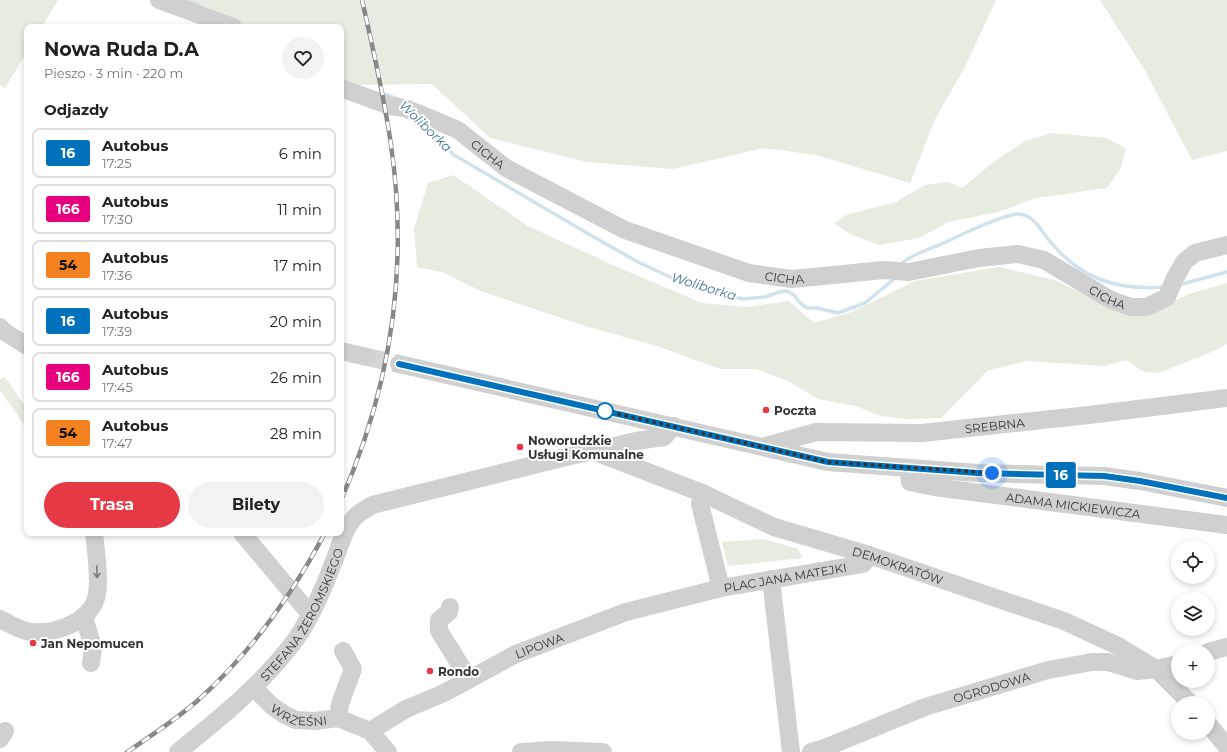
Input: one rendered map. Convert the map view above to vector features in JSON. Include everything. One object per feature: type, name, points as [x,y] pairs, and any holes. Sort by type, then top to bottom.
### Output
[{"type":"street","points":[[159,0],[225,24]]},
{"type":"street","name":"CICHA","points":[[344,89],[390,106],[404,108],[458,130],[506,168],[625,230],[749,273],[792,279],[884,270],[909,272],[979,258],[1018,254],[1044,260],[1111,300],[1131,307],[1147,308],[1168,297],[1175,278],[1184,262],[1195,253],[1227,245]]},
{"type":"street","points":[[0,327],[24,344]]},
{"type":"street","points":[[344,352],[366,357]]},
{"type":"street","points":[[399,364],[828,462],[978,473],[1104,476],[1140,481],[1227,498]]},
{"type":"street","name":"SREBRNA","points":[[763,447],[816,432],[922,433],[1227,398]]},
{"type":"street","name":"STEFANA ŻEROMSKIEGO","points":[[178,752],[254,688],[275,666],[296,638],[310,614],[331,571],[347,528],[355,516],[372,506],[636,440],[664,437],[674,426]]},
{"type":"street","name":"DEMOKRATÓW","points":[[593,451],[702,493],[774,527],[868,555],[1064,622],[1118,646],[1156,669],[1183,696]]},
{"type":"street","name":"ADAMA MICKIEWICZA","points":[[908,468],[910,482],[934,487],[1227,525]]},
{"type":"street","name":"PLAC JANA MATEJKI","points":[[702,493],[700,504],[721,588],[863,564],[868,555]]},
{"type":"street","points":[[0,619],[29,632],[52,632],[84,617],[93,606],[97,594],[98,573],[94,536]]},
{"type":"street","points":[[245,536],[310,614]]},
{"type":"street","points":[[771,579],[791,752]]},
{"type":"street","name":"LIPOWA","points":[[370,731],[406,709],[444,693],[516,654],[626,612],[721,588]]},
{"type":"street","points":[[450,607],[449,612],[439,620],[439,631],[469,679]]},
{"type":"street","points":[[84,617],[93,647],[91,663]]},
{"type":"street","points":[[1215,650],[1227,647]]},
{"type":"street","points":[[338,718],[340,704],[353,669],[343,651]]},
{"type":"street","name":"OGRODOWA","points":[[811,752],[827,747],[925,707],[1048,670],[1092,662],[1108,662],[1138,671],[1171,666]]},
{"type":"street","name":"WRZEŚNI","points":[[254,688],[272,706],[285,715],[296,720],[315,721],[338,718],[370,731],[388,752]]},
{"type":"street","points":[[1215,732],[1227,747]]},
{"type":"street","points":[[521,752],[552,750],[602,752]]},
{"type":"shaded area","points":[[0,0],[58,0],[44,24],[24,24],[24,57],[5,88],[0,85]]},
{"type":"shaded area","points":[[159,0],[996,0],[964,69],[934,121],[910,183],[816,155],[764,148],[673,169],[586,162],[490,138],[432,84],[344,85],[344,24],[225,24]]},
{"type":"shaded area","points":[[1100,0],[1227,0],[1227,151],[1192,160],[1144,69]]},
{"type":"shaded area","points":[[1052,133],[1106,138],[1126,148],[1121,168],[1107,188],[1036,198],[998,212],[948,222],[919,238],[879,245],[850,234],[834,223],[846,215],[896,202],[925,185],[948,182],[962,188],[991,164],[1025,141]]},
{"type":"shaded area","points":[[453,175],[528,226],[615,266],[702,303],[746,307],[789,301],[814,323],[852,312],[915,281],[999,267],[1054,280],[1102,302],[1151,311],[1189,294],[1227,283],[1227,344],[1214,351],[1159,373],[1144,372],[1126,360],[1105,366],[1026,361],[987,371],[941,418],[908,419],[880,416],[856,406],[818,399],[788,381],[756,369],[720,369],[660,347],[585,326],[481,291],[442,272],[417,267],[414,229],[428,183]]},
{"type":"shaded area","points":[[5,377],[24,405],[24,425],[0,390],[0,379]]},
{"type":"shaded area","points":[[764,539],[798,549],[803,558],[728,566],[722,542]]},
{"type":"waterway","name":"Woliborka","points":[[187,0],[201,6]]},
{"type":"waterway","name":"Woliborka","points":[[381,93],[398,99]]},
{"type":"waterway","name":"Woliborka","points":[[423,123],[454,155],[638,262],[681,282],[723,295],[744,299],[765,297],[787,291],[794,295],[799,302],[807,308],[817,308],[838,313],[865,303],[896,276]]},
{"type":"waterway","name":"Woliborka","points":[[901,265],[914,256],[982,226],[1014,214],[1020,214],[1033,220],[1060,253],[1086,273],[1101,280],[1131,287],[1166,287]]},
{"type":"waterway","name":"Woliborka","points":[[1178,285],[1227,272]]},
{"type":"tunnel","points":[[367,357],[399,364]]},
{"type":"railway","points":[[344,492],[358,457],[384,371],[392,327],[398,237],[396,191],[391,145],[382,90],[362,0]]},
{"type":"railway","points":[[127,752],[188,709],[234,664],[284,601],[323,536]]},
{"type":"bus line","name":"16","points":[[399,364],[828,462],[978,473],[1104,476],[1140,481],[1227,498]]},
{"type":"place","name":"Poczta","points":[[766,410]]},
{"type":"place","name":"Noworudzkie Usługi Komunalne","points":[[520,447]]},
{"type":"place","name":"Jan Nepomucen","points":[[33,643]]},
{"type":"place","name":"Rondo","points":[[430,671]]},
{"type":"route","points":[[605,411],[828,462],[992,473]]}]
